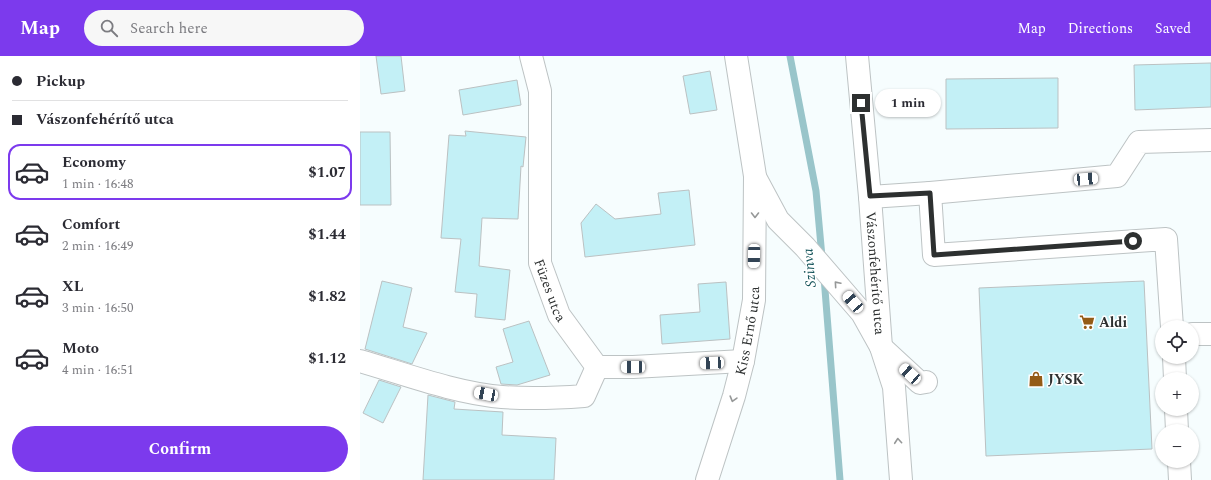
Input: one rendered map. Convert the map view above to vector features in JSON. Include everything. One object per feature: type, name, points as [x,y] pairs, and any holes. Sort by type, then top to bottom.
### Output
[{"type":"street","name":"Füzes utca","points":[[531,56],[540,91],[540,263],[559,315],[597,367]]},
{"type":"street","name":"Kiss Ernő utca","points":[[706,480],[719,448],[743,361],[754,300],[755,176],[736,56]]},
{"type":"street","name":"Vászonfehérítő utca","points":[[857,56],[870,196],[881,348]]},
{"type":"street","points":[[870,196],[930,193],[1117,176],[1139,142],[1211,140]]},
{"type":"street","name":"Kiss Ernő utca","points":[[755,176],[778,220],[805,247],[862,313],[881,348]]},
{"type":"street","points":[[930,193],[934,255],[1166,239],[1172,320]]},
{"type":"street","points":[[1199,334],[1211,334]]},
{"type":"street","points":[[881,348],[920,383],[926,382]]},
{"type":"street","points":[[881,348],[894,387],[901,480]]},
{"type":"street","points":[[360,361],[448,387],[501,397],[551,398],[584,396],[597,367],[633,367],[743,361]]},
{"type":"street","points":[[1179,468],[1180,480]]},
{"type":"building","points":[[376,56],[401,56],[405,91],[381,94]]},
{"type":"building","points":[[1211,63],[1211,107],[1135,110],[1134,65]]},
{"type":"building","points":[[710,71],[717,110],[690,114],[683,76]]},
{"type":"building","points":[[1058,78],[1058,128],[946,129],[946,79]]},
{"type":"building","points":[[517,80],[521,105],[463,115],[459,90]]},
{"type":"building","points":[[465,131],[526,137],[523,167],[521,166],[518,219],[482,218],[479,266],[510,270],[505,320],[475,317],[477,294],[455,292],[461,239],[441,238],[449,135],[466,136]]},
{"type":"building","points":[[360,132],[390,132],[391,205],[360,205]]},
{"type":"building","points":[[689,190],[695,245],[585,257],[581,223],[596,204],[615,219],[661,214],[658,193]]},
{"type":"building","points":[[382,281],[412,288],[403,327],[427,333],[412,364],[365,349]]},
{"type":"building","points":[[1144,281],[1152,449],[986,456],[979,288]]},
{"type":"building","points":[[726,282],[730,339],[662,344],[660,315],[700,312],[698,284]]},
{"type":"building","points":[[529,321],[550,375],[517,385],[501,384],[496,367],[513,362],[503,329]]},
{"type":"building","points":[[379,380],[401,387],[383,423],[363,413]]},
{"type":"building","points":[[428,395],[455,402],[454,409],[503,412],[502,435],[556,438],[554,480],[423,480]]},
{"type":"waterway","name":"Szinva","points":[[790,56],[816,191],[822,257]]},
{"type":"waterway","name":"Szinva","points":[[824,277],[840,480]]},
{"type":"place","name":"Aldi","points":[[1087,322]]},
{"type":"place","name":"JYSK","points":[[1036,379]]},
{"type":"route","points":[[861,103],[870,196],[930,193],[934,255],[1133,241]]}]
